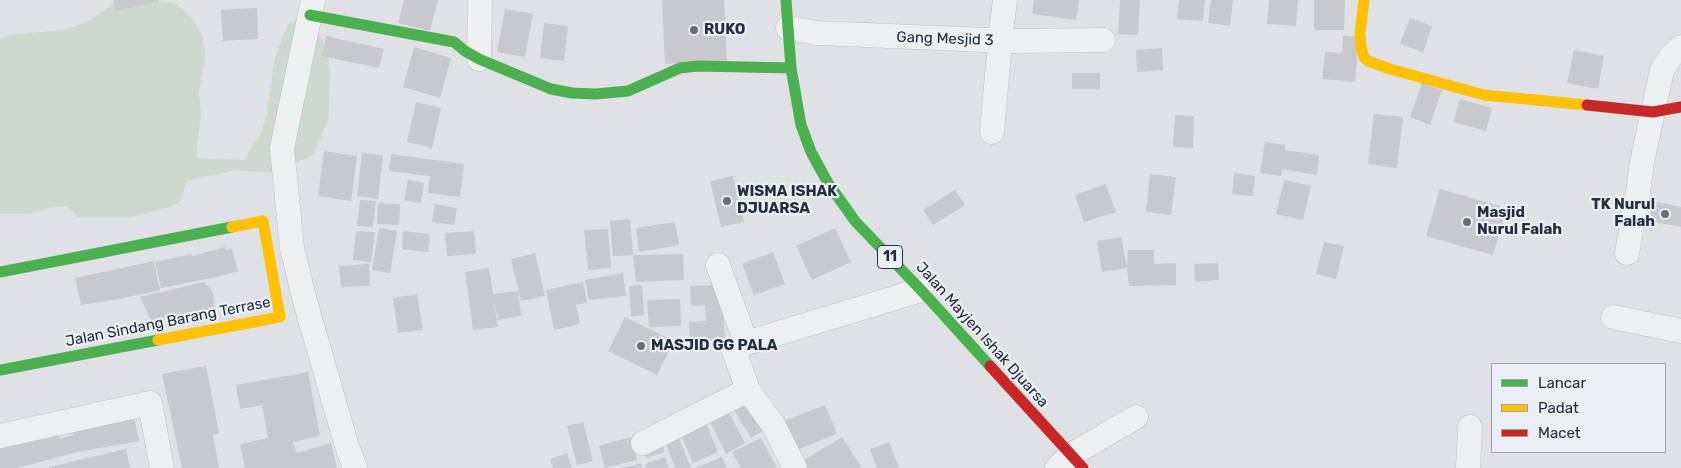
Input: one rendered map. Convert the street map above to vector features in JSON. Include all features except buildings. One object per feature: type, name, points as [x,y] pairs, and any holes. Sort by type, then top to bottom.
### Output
[{"type":"street","points":[[478,59],[480,0]]},
{"type":"street","name":"Jalan Mayjen Ishak Djuarsa","points":[[786,0],[791,68],[801,125],[811,152],[828,183],[855,221],[921,290],[1070,464]]},
{"type":"street","points":[[992,132],[1005,0]]},
{"type":"street","points":[[1364,0],[1360,33],[1364,57],[1368,61],[1390,69],[1484,95],[1652,112],[1681,107]]},
{"type":"street","points":[[355,468],[348,450],[309,314],[292,248],[282,148],[312,8],[454,42],[478,59],[551,90],[572,93],[596,94],[628,91],[680,68],[698,66],[791,68]]},
{"type":"street","name":"Gang Mesjid 3","points":[[788,28],[817,33],[1000,41],[1103,40]]},
{"type":"street","points":[[1627,254],[1642,162],[1662,70],[1671,56],[1681,47]]},
{"type":"street","name":"Jalan Sindang Barang Terrase","points":[[0,272],[263,221],[280,317],[0,370]]},
{"type":"street","points":[[718,265],[746,343]]},
{"type":"street","points":[[795,468],[774,426],[748,390],[734,352],[746,343],[921,290]]},
{"type":"street","points":[[1614,317],[1681,331]]},
{"type":"street","points":[[643,443],[748,390]]},
{"type":"street","points":[[0,436],[150,403],[162,468]]},
{"type":"street","points":[[1070,464],[1136,417]]},
{"type":"street","points":[[1468,468],[1470,427]]},
{"type":"shaded area","points":[[153,0],[177,4],[192,18],[203,37],[205,56],[199,94],[201,114],[196,158],[244,160],[261,133],[267,114],[275,57],[288,24],[307,18],[319,33],[328,54],[330,73],[329,118],[313,155],[273,173],[237,170],[186,181],[181,201],[170,207],[132,217],[78,217],[67,206],[53,207],[28,214],[0,214],[0,39],[10,35],[68,29],[87,22],[117,1]]},
{"type":"traffic: fast","points":[[786,0],[791,68],[801,125],[811,152],[828,183],[855,221],[990,366]]},
{"type":"traffic: fast","points":[[310,15],[454,42],[479,59],[551,89],[572,93],[596,94],[628,91],[680,68],[698,66],[791,68]]},
{"type":"traffic: fast","points":[[0,272],[232,227]]},
{"type":"traffic: fast","points":[[0,370],[158,340]]},
{"type":"traffic: slow","points":[[1364,0],[1360,33],[1361,47],[1364,57],[1368,61],[1484,95],[1587,105]]},
{"type":"traffic: slow","points":[[158,340],[280,317],[263,221],[232,227]]},
{"type":"traffic: jam","points":[[1587,105],[1653,112],[1681,107]]},
{"type":"traffic: jam","points":[[990,366],[1083,468]]},
{"type":"place","name":"RUKO","points":[[694,30]]},
{"type":"place","name":"WISMA ISHAK DJUARSA","points":[[727,201]]},
{"type":"place","name":"TK Nurul Falah","points":[[1665,214]]},
{"type":"place","name":"Masjid Nurul Falah","points":[[1467,222]]},
{"type":"place","name":"MASJID GG PALA","points":[[641,346]]}]
